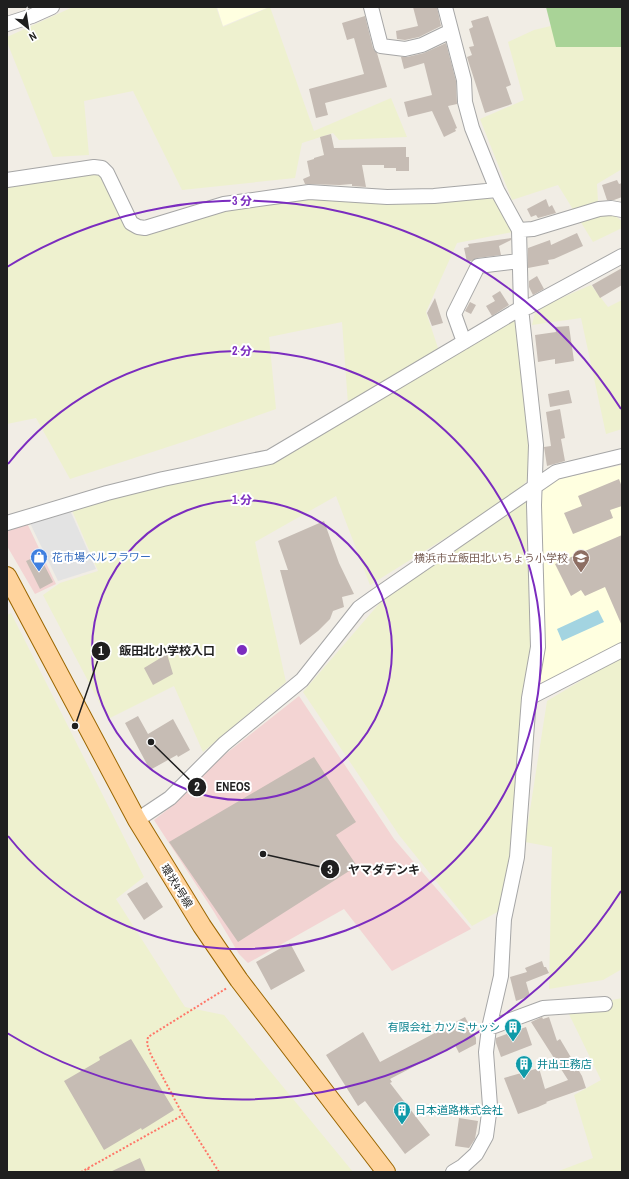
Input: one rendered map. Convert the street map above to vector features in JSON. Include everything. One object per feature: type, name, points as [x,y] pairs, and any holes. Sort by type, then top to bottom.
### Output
[{"type":"main road","name":"環状4号線","points":[[7,576],[137,820],[202,926],[240,980],[386,1172]]},
{"type":"street","points":[[7,24],[32,16],[52,7]]},
{"type":"street","points":[[371,7],[381,46],[405,49],[422,45],[451,31]]},
{"type":"street","points":[[445,7],[464,80],[464,102],[472,128],[497,190],[519,230],[521,308],[536,445],[535,486],[538,647],[529,698],[517,857],[504,919],[502,976],[489,1028],[486,1052],[490,1106],[486,1136],[476,1154],[463,1166],[453,1172]]},
{"type":"street","points":[[7,180],[94,167],[102,168],[107,173],[131,223],[138,227],[145,228],[224,204],[309,192],[387,197],[434,196],[497,190]]},
{"type":"street","points":[[519,230],[533,229],[600,209],[611,208],[622,210]]},
{"type":"street","points":[[7,523],[107,493],[163,479],[270,457],[521,308],[528,307],[542,300],[622,256]]},
{"type":"street","points":[[464,342],[454,314],[478,266],[519,261]]},
{"type":"street","points":[[137,820],[170,798],[224,744],[302,680],[359,608],[556,472],[622,456]]},
{"type":"street","points":[[529,698],[622,650]]},
{"type":"street","points":[[489,1028],[543,1008],[605,1004]]},
{"type":"path","points":[[220,1172],[182,1115],[151,1055],[147,1044],[148,1037],[240,980]]},
{"type":"path","points":[[81,1172],[182,1115]]},
{"type":"path","points":[[88,1168],[89,1172]]},
{"type":"shaded area","points":[[73,7],[216,7],[223,27],[270,7],[314,131],[391,98],[407,137],[339,140],[333,133],[302,143],[295,178],[182,190],[133,91],[84,101],[89,155],[53,157],[7,42],[7,37]]},
{"type":"shaded area","points":[[217,7],[269,7],[223,26]]},
{"type":"shaded area","points":[[622,9],[622,169],[597,184],[598,202],[622,221],[622,228],[593,242],[558,185],[512,200],[480,119],[524,100],[508,42],[534,30]]},
{"type":"shaded area","points":[[99,170],[130,230],[222,209],[311,197],[483,198],[500,200],[513,232],[457,243],[426,312],[440,354],[348,404],[342,322],[269,337],[276,409],[192,439],[70,479],[36,418],[7,424],[7,185]]},
{"type":"shaded area","points":[[591,285],[608,307],[622,300],[622,429],[606,434],[581,318],[532,325],[536,309]]},
{"type":"shaded area","points":[[515,320],[533,459],[529,478],[516,494],[370,585],[336,496],[255,542],[286,682],[203,752],[174,686],[108,719],[43,595],[60,583],[98,571],[71,508],[271,460]]},
{"type":"shaded area","name":"横浜市立飯田北いちょう小学校","points":[[622,465],[622,644],[544,686],[538,684],[539,510],[543,490],[559,479]]},
{"type":"shaded area","points":[[530,498],[534,644],[512,857],[501,910],[472,926],[399,835],[303,692],[384,598]]},
{"type":"shaded area","points":[[69,508],[96,569],[58,581],[28,519]]},
{"type":"shaded area","points":[[26,521],[56,584],[35,594],[7,546],[7,527]]},
{"type":"shaded area","points":[[11,613],[144,877],[116,899],[185,1007],[224,1015],[353,1172],[7,1172],[7,615]]},
{"type":"shaded area","points":[[622,656],[622,969],[603,980],[549,989],[552,847],[525,842],[547,701]]},
{"type":"shaded area","points":[[299,696],[394,839],[471,929],[392,971],[344,909],[248,963],[239,954],[214,912],[154,820],[176,803],[204,773],[228,752]]},
{"type":"shaded area","points":[[622,998],[622,1172],[556,1172],[593,1158],[574,1095],[601,1080],[567,1010]]},
{"type":"green space","points":[[546,7],[622,7],[622,47],[556,47]]},
{"type":"water","points":[[598,610],[604,622],[562,641],[557,629]]},
{"type":"building","points":[[413,7],[437,7],[441,26],[419,37],[405,40],[397,39],[396,31],[418,26]]},
{"type":"building","points":[[365,16],[373,48],[377,53],[387,87],[325,103],[328,115],[316,118],[309,89],[364,74],[354,38],[347,40],[342,23]]},
{"type":"building","points":[[488,16],[511,85],[506,87],[512,104],[485,113],[467,57],[472,55],[469,47],[474,46],[469,29],[473,27],[471,21]]},
{"type":"building","points":[[446,43],[456,81],[457,104],[448,106],[457,128],[455,129],[456,131],[444,137],[432,111],[408,117],[404,102],[432,95],[424,63],[404,69],[401,57],[424,53]]},
{"type":"building","points":[[331,134],[334,148],[406,147],[406,157],[409,157],[409,171],[396,171],[396,168],[384,168],[384,165],[362,165],[366,187],[352,186],[352,184],[305,184],[303,179],[310,176],[307,161],[324,155],[320,137]]},
{"type":"building","points":[[617,180],[619,184],[622,183],[622,197],[614,200],[607,200],[602,185]]},
{"type":"building","points":[[546,199],[549,207],[552,205],[556,213],[538,218],[536,215],[531,217],[527,209]]},
{"type":"building","points":[[577,233],[583,246],[554,259],[548,260],[549,264],[528,268],[528,248],[550,240],[551,245]]},
{"type":"building","points":[[511,238],[511,240],[499,246],[501,255],[477,258],[467,262],[464,248],[469,247],[468,244]]},
{"type":"building","points":[[622,268],[622,285],[600,298],[592,285]]},
{"type":"building","points":[[537,276],[544,289],[533,295],[529,287],[529,281]]},
{"type":"building","points":[[500,291],[509,305],[492,316],[486,306],[495,301],[492,296]]},
{"type":"building","points":[[435,298],[443,323],[432,326],[427,313]]},
{"type":"building","points":[[470,302],[476,305],[471,314],[465,311]]},
{"type":"building","points":[[569,326],[574,361],[555,364],[555,359],[538,362],[535,335],[556,332],[555,327]]},
{"type":"building","points":[[569,390],[572,403],[550,407],[548,394]]},
{"type":"building","points":[[560,409],[565,438],[561,439],[565,461],[547,466],[544,447],[551,446],[546,412]]},
{"type":"building","points":[[619,479],[622,487],[622,506],[610,510],[613,518],[573,534],[564,513],[582,506],[578,496]]},
{"type":"building","points":[[324,521],[339,563],[354,594],[342,597],[344,607],[333,611],[330,619],[318,631],[300,645],[280,570],[288,570],[278,541]]},
{"type":"building","points":[[622,535],[622,626],[605,587],[585,596],[581,590],[571,596],[555,564]]},
{"type":"building","name":"花市場ベルフラワー","points":[[39,555],[53,582],[40,589],[26,561]]},
{"type":"building","points":[[167,654],[173,674],[153,685],[144,668]]},
{"type":"building","points":[[138,716],[148,734],[173,719],[190,750],[178,757],[177,755],[150,770],[125,723]]},
{"type":"building","points":[[314,757],[356,822],[336,835],[357,866],[238,942],[169,842]]},
{"type":"building","points":[[147,882],[163,907],[144,920],[127,894]]},
{"type":"building","points":[[290,943],[305,971],[271,990],[256,962]]},
{"type":"building","points":[[542,961],[544,967],[546,967],[549,973],[526,982],[530,996],[516,1001],[510,977],[527,972],[525,968]]},
{"type":"building","points":[[465,1017],[476,1038],[476,1044],[459,1053],[455,1045],[390,1079],[392,1082],[390,1083],[430,1135],[405,1154],[365,1101],[358,1106],[326,1055],[363,1032],[380,1062]]},
{"type":"building","points":[[542,1017],[543,1019],[549,1017],[557,1041],[560,1039],[582,1076],[586,1088],[546,1102],[547,1103],[538,1107],[518,1114],[504,1078],[539,1068],[545,1089],[568,1080],[531,1022]]},
{"type":"building","name":"有限会社 カツミサッシ","points":[[526,1027],[532,1045],[501,1057],[496,1043],[496,1038]]},
{"type":"building","points":[[131,1039],[174,1110],[142,1130],[141,1128],[104,1150],[64,1081],[100,1060],[99,1057]]},
{"type":"building","points":[[459,1118],[478,1121],[475,1139],[469,1148],[455,1146]]},
{"type":"building","points":[[140,1158],[146,1172],[110,1172]]},
{"type":"place","name":"花市場ベルフラワー","points":[[39,572]]},
{"type":"place","name":"横浜市立飯田北いちょう小学校","points":[[581,573]]},
{"type":"place","name":"飯田北小学校入口","points":[[75,726]]},
{"type":"place","name":"ENEOS","points":[[151,742]]},
{"type":"place","name":"ヤマダデンキ","points":[[263,854]]},
{"type":"place","name":"有限会社 カツミサッシ","points":[[513,1042]]},
{"type":"place","name":"井出工務店","points":[[524,1079]]},
{"type":"place","name":"日本道路株式会社","points":[[402,1125]]}]
